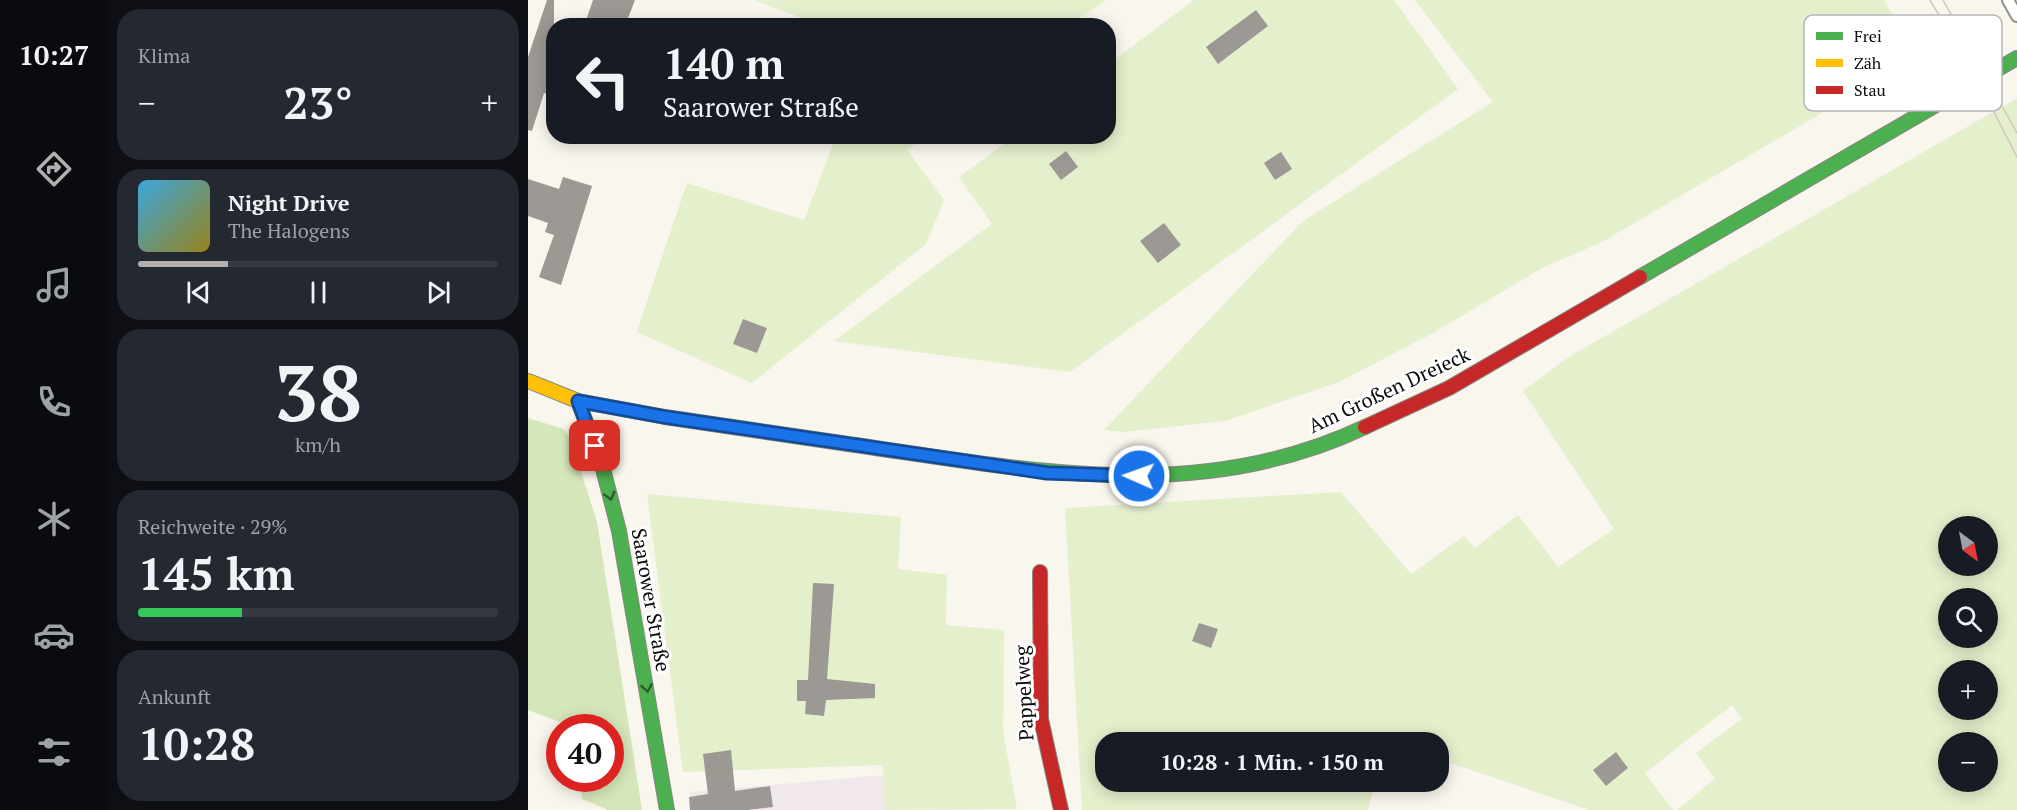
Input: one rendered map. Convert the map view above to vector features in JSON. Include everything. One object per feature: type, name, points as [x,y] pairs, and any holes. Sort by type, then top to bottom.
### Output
[{"type":"street","name":"Am Großen Dreieck","points":[[2002,67],[2017,58]]},
{"type":"street","name":"Am Großen Dreieck","points":[[528,381],[578,401],[665,417],[1047,473],[1162,477],[1246,466],[1334,442],[1449,388],[1926,111]]},
{"type":"street","name":"Saarower Straße","points":[[578,401],[602,465],[620,531],[667,810]]},
{"type":"street","name":"Pappelweg","points":[[1040,572],[1041,719],[1061,810]]},
{"type":"lane","points":[[2008,0],[2017,16]]},
{"type":"shaded area","points":[[884,775],[885,810],[692,810],[690,792]]},
{"type":"green space","points":[[754,0],[1106,0],[1079,18],[802,18]]},
{"type":"green space","points":[[1194,0],[1394,0],[1458,89],[1070,372],[834,341],[992,224],[959,177],[1004,144],[1116,144],[1116,59]]},
{"type":"green space","points":[[1415,0],[1884,0],[1893,15],[1804,15],[1804,111],[1825,111],[1602,242],[1542,268],[1433,333],[1339,382],[1225,421],[1123,432],[1104,430],[1303,221],[1493,102]]},
{"type":"green space","points":[[2017,98],[2017,810],[1677,810],[1715,779],[1696,753],[1742,719],[1732,705],[1645,773],[1673,810],[1589,810],[1449,762],[1449,732],[1095,732],[1095,792],[1372,792],[1368,810],[1082,810],[1065,508],[1341,492],[1411,574],[1464,536],[1475,548],[1518,515],[1558,567],[1614,529],[1523,391],[1569,357],[1995,111],[2002,111],[2002,107]]},
{"type":"green space","points":[[833,144],[914,144],[907,150],[944,200],[926,244],[752,383],[637,332],[687,183],[804,220]]},
{"type":"green space","points":[[528,418],[564,429],[571,440],[597,522],[642,810],[608,810],[582,799],[581,792],[624,792],[624,714],[546,714],[546,717],[528,710]]},
{"type":"green space","points":[[647,494],[901,517],[898,569],[947,575],[946,625],[1004,630],[1003,731],[1017,809],[885,810],[883,765],[683,772]]},
{"type":"building","points":[[547,0],[554,0],[554,18],[546,18],[546,94],[544,93],[532,131],[528,130],[528,57]]},
{"type":"building","points":[[593,0],[635,0],[628,18],[587,18]]},
{"type":"building","points":[[1256,10],[1268,26],[1218,64],[1206,47]]},
{"type":"building","points":[[1066,151],[1078,167],[1061,180],[1049,164]]},
{"type":"building","points":[[1281,152],[1292,169],[1275,180],[1264,163]]},
{"type":"building","points":[[563,177],[592,186],[561,285],[539,277],[554,235],[545,232],[548,223],[528,216],[528,179],[559,189]]},
{"type":"building","points":[[1164,223],[1181,245],[1158,263],[1140,241]]},
{"type":"building","points":[[743,319],[767,328],[757,353],[733,344]]},
{"type":"building","points":[[813,583],[834,584],[827,679],[875,684],[875,698],[826,700],[824,716],[805,714],[806,701],[797,701],[797,680],[808,680]]},
{"type":"building","points":[[1199,623],[1218,629],[1211,648],[1192,641]]},
{"type":"building","points":[[731,750],[735,791],[770,786],[773,807],[747,810],[690,810],[689,797],[708,794],[703,754]]},
{"type":"building","points":[[1616,752],[1628,768],[1606,786],[1593,770]]},
{"type":"tram line","points":[[1930,0],[1939,15]]},
{"type":"tram line","points":[[1943,0],[1951,15]]},
{"type":"tram line","points":[[2002,106],[2017,133]]},
{"type":"tram line","points":[[1993,111],[2017,157]]},
{"type":"traffic: fast","points":[[2002,67],[2017,58]]},
{"type":"traffic: fast","points":[[1640,277],[1926,111]]},
{"type":"traffic: fast","points":[[578,401],[602,465],[619,531],[667,810]]},
{"type":"traffic: fast","points":[[855,445],[1049,471],[1113,475],[1176,474],[1239,467],[1302,451],[1365,427]]},
{"type":"traffic: slow","points":[[528,381],[578,401],[665,417],[855,445]]},
{"type":"traffic: jam","points":[[1365,427],[1449,388],[1640,277]]},
{"type":"traffic: jam","points":[[1040,572],[1041,719],[1061,810]]},
{"type":"route","points":[[595,446],[578,401],[665,417],[1047,473],[1139,476]]}]
